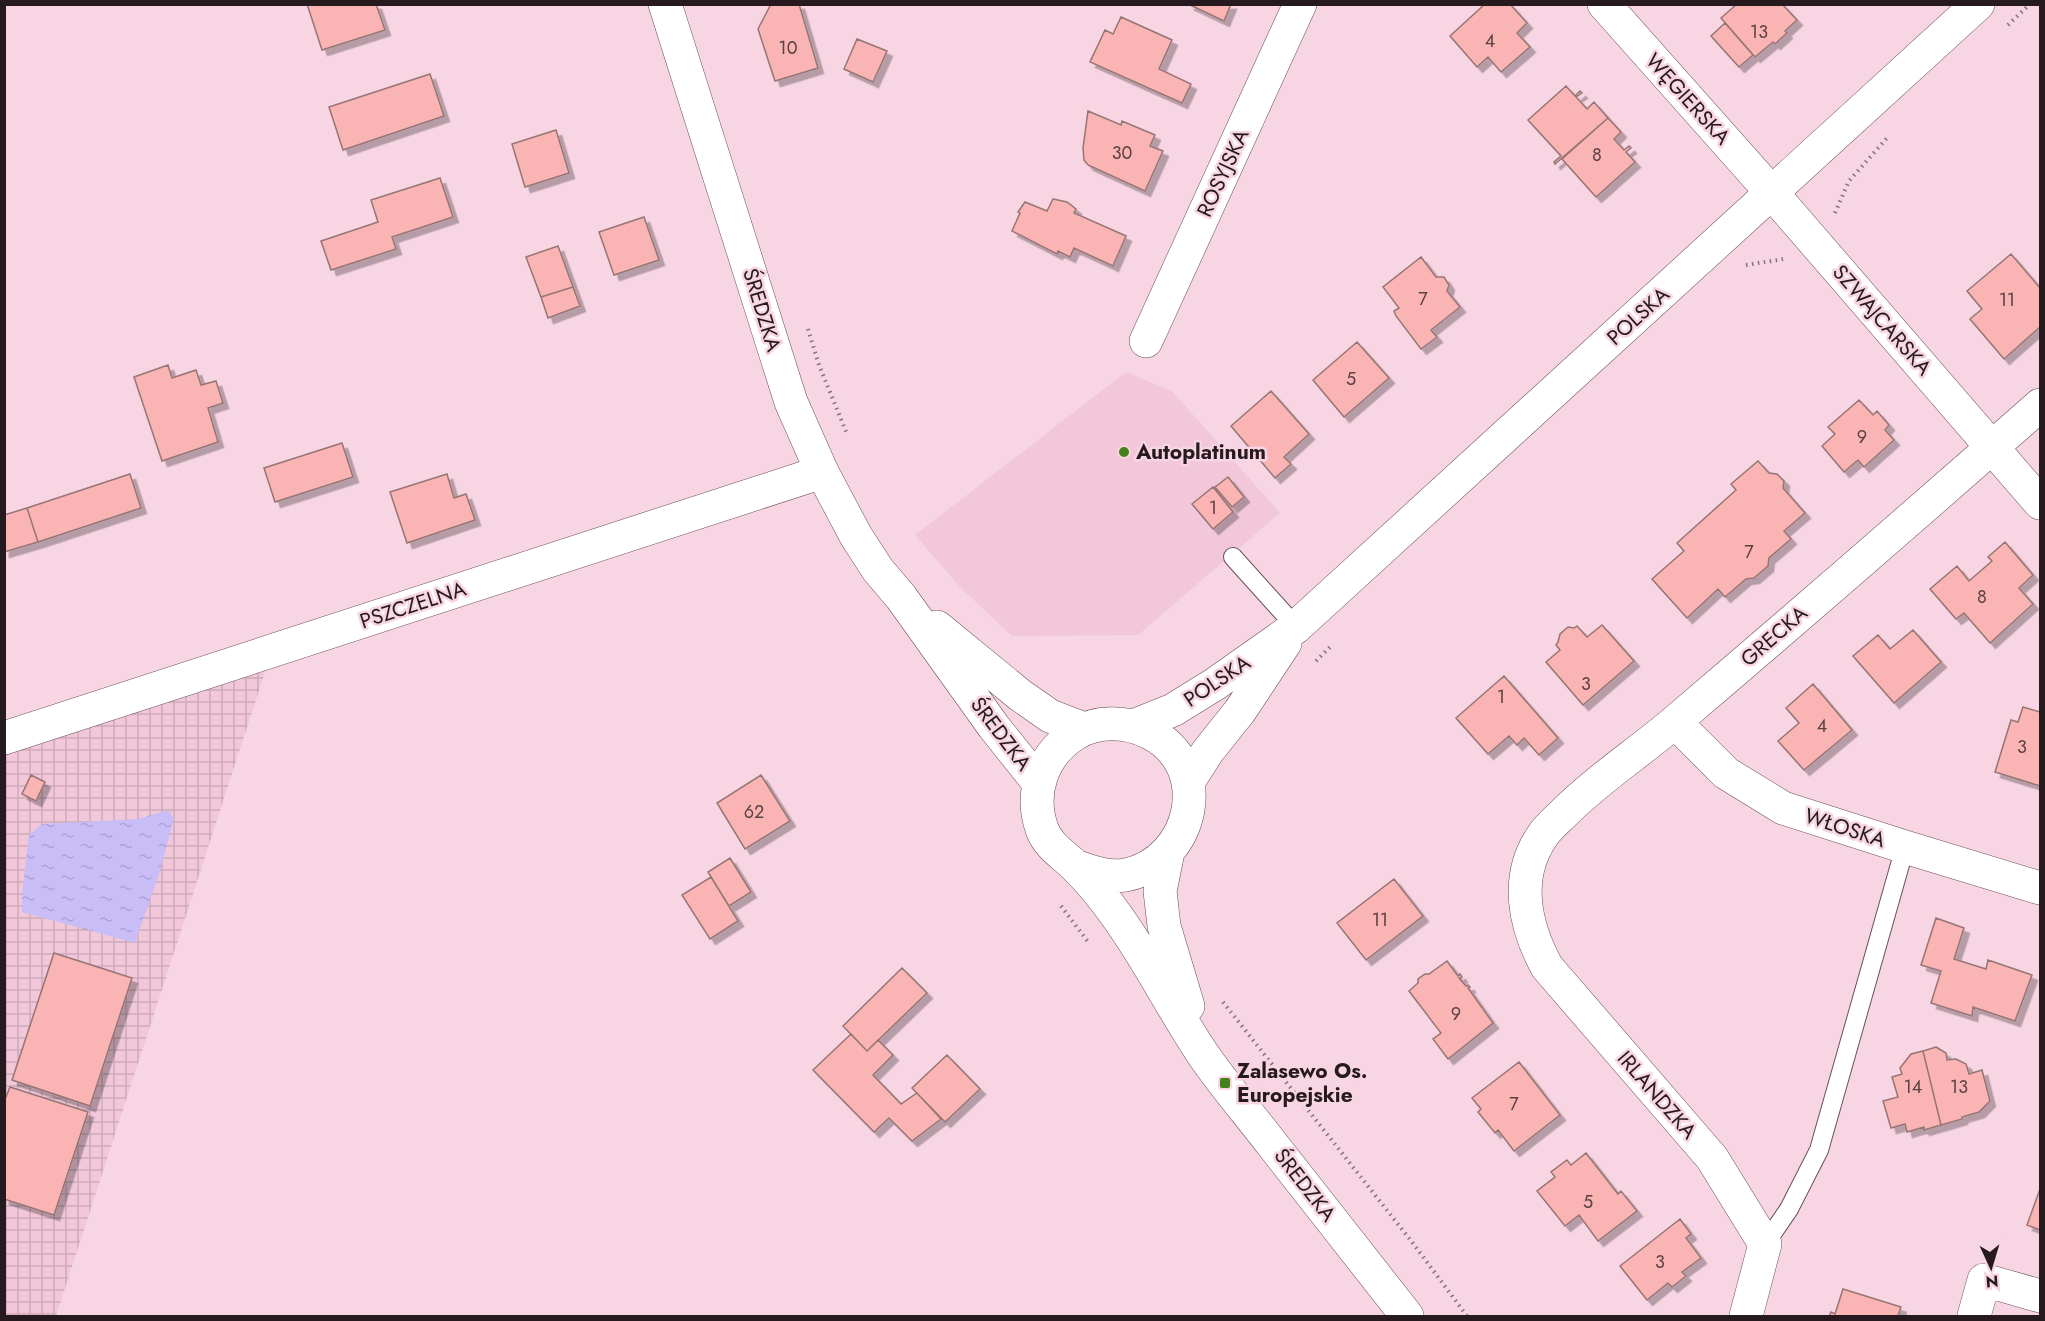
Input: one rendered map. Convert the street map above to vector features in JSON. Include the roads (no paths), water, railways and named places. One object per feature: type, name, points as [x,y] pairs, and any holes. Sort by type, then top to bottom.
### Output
[{"type":"street","name":"ŚREDZKA","points":[[665,4],[791,402],[822,472],[856,536],[878,570],[901,597],[994,727],[1038,782]]},
{"type":"street","name":"ROSYJSKA","points":[[1146,341],[1300,4]]},
{"type":"street","name":"WĘGIERSKA","points":[[1604,4],[1772,193]]},
{"type":"street","name":"POLSKA","points":[[1133,726],[1173,710],[1215,684],[1296,627],[1978,4]]},
{"type":"street","name":"SZWAJCARSKA","points":[[1772,193],[2040,503]]},
{"type":"street","name":"GRECKA","points":[[1525,879],[1532,857],[1544,834],[1587,789],[1675,722],[2040,405]]},
{"type":"street","name":"PSZCZELNA","points":[[4,738],[822,472]]},
{"type":"street","name":"ŚREDZKA","points":[[901,597],[1020,695],[1050,716],[1084,729]]},
{"type":"street","name":"POLSKA","points":[[1188,782],[1208,751],[1240,711],[1296,627]]},
{"type":"street","name":"WŁOSKA","points":[[1675,722],[1726,773],[1783,808],[2040,888]]},
{"type":"street","points":[[1108,723],[1133,726],[1152,734],[1168,746],[1180,763],[1188,782],[1189,807],[1183,832],[1168,852],[1148,868],[1124,875],[1099,875],[1075,866],[1056,851],[1043,831],[1036,806],[1038,782],[1047,760],[1063,741],[1084,729],[1108,723]]},
{"type":"street","name":"ŚREDZKA","points":[[1168,852],[1160,891],[1164,926],[1203,1054]]},
{"type":"street","name":"ŚREDZKA","points":[[1075,866],[1103,897],[1132,937],[1203,1054],[1407,1317]]},
{"type":"street","name":"IRLANDZKA","points":[[1525,879],[1526,914],[1535,946],[1546,967],[1712,1158],[1765,1244]]},
{"type":"street","points":[[1746,1317],[1765,1244]]},
{"type":"street","points":[[1974,1317],[1984,1280],[2040,1296]]},
{"type":"lane","points":[[1233,557],[1296,627]]},
{"type":"lane","points":[[1765,1244],[1789,1209],[1819,1150],[1905,847]]},
{"type":"water","points":[[168,810],[174,819],[159,874],[135,943],[22,912],[29,835],[42,824],[138,819]]},
{"type":"place","name":"Autoplatinum","points":[[1124,452]]},
{"type":"place","name":"Zalasewo Os. Europejskie","points":[[1225,1083]]}]
